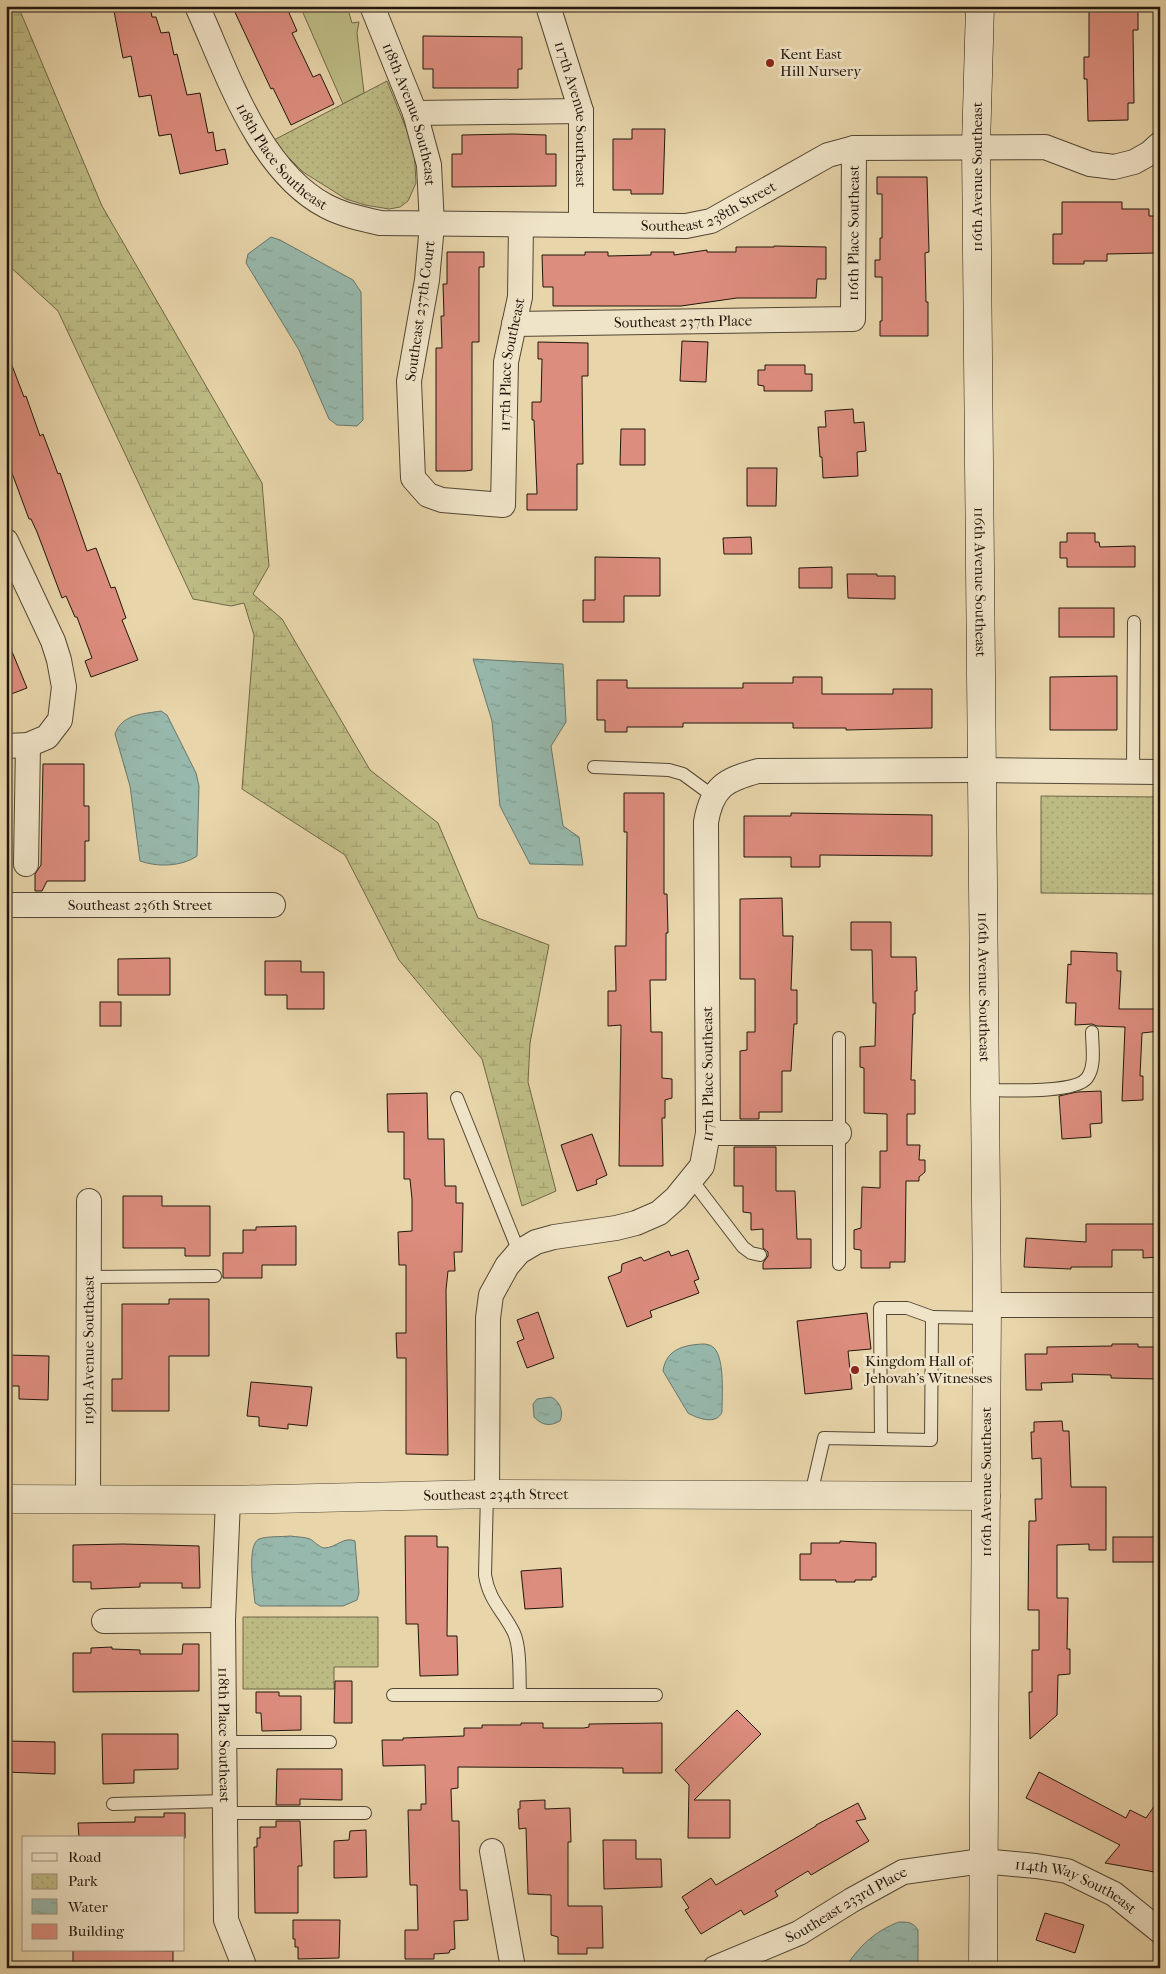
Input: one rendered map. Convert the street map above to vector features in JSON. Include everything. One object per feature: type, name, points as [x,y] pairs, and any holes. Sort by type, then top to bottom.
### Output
[{"type":"main road","name":"116th Avenue Southeast","points":[[980,6],[976,146],[987,1311],[982,1968]]},
{"type":"main road","name":"Southeast 234th Street","points":[[6,1499],[228,1500],[487,1494],[986,1496]]},
{"type":"street","name":"118th Place Southeast","points":[[197,6],[253,131],[287,175],[304,191],[325,206],[349,215],[380,223],[432,225]]},
{"type":"street","name":"118th Avenue Southeast","points":[[372,6],[415,112],[429,165],[432,225]]},
{"type":"street","name":"117th Avenue Southeast","points":[[548,6],[581,110],[581,225]]},
{"type":"street","points":[[415,112],[581,110]]},
{"type":"street","name":"Southeast 238th Street","points":[[432,225],[686,226],[711,221],[828,156],[854,148],[1045,147],[1090,164],[1114,167],[1134,162],[1150,153],[1160,144]]},
{"type":"street","name":"116th Place Southeast","points":[[853,319],[854,148]]},
{"type":"street","name":"Southeast 237th Court","points":[[432,225],[427,280],[409,381],[413,478],[428,494],[442,500],[503,505]]},
{"type":"street","name":"117th Place Southeast","points":[[503,505],[506,362],[520,298],[521,225]]},
{"type":"street","name":"Southeast 237th Place","points":[[514,324],[853,319]]},
{"type":"street","points":[[6,541],[53,641],[64,687],[60,720],[47,736],[17,745],[26,864]]},
{"type":"street","points":[[713,796],[720,788],[734,778],[758,771],[981,770],[1160,772]]},
{"type":"street","name":"117th Place Southeast","points":[[487,1494],[488,1318],[491,1295],[507,1266],[519,1252],[536,1242],[554,1237],[616,1228],[636,1223],[659,1213],[676,1198],[702,1166],[708,1133],[706,822],[708,807],[713,796]]},
{"type":"street","name":"Southeast 236th Street","points":[[6,905],[273,905]]},
{"type":"street","points":[[708,1133],[839,1133]]},
{"type":"street","name":"119th Avenue Southeast","points":[[88,1499],[89,1201]]},
{"type":"street","points":[[987,1311],[1160,1305]]},
{"type":"street","name":"118th Place Southeast","points":[[228,1500],[223,1620],[226,1920],[243,1967]]},
{"type":"street","points":[[104,1621],[223,1620]]},
{"type":"street","points":[[492,1851],[513,1968]]},
{"type":"street","name":"114th Way Southeast","points":[[982,1861],[1067,1871],[1114,1894],[1160,1931]]},
{"type":"street","name":"Southeast 233rd Place","points":[[715,1968],[799,1933],[902,1872],[982,1861]]},
{"type":"lane","points":[[1133,771],[1134,622]]},
{"type":"lane","points":[[594,767],[669,770],[683,774],[713,796]]},
{"type":"lane","points":[[985,1090],[1054,1089],[1078,1085],[1087,1078],[1092,1067],[1092,1032]]},
{"type":"lane","points":[[839,1038],[839,1264]]},
{"type":"lane","points":[[457,1098],[519,1252]]},
{"type":"lane","points":[[691,1179],[743,1247],[751,1253],[760,1255]]},
{"type":"lane","points":[[89,1277],[216,1276]]},
{"type":"lane","points":[[881,1439],[880,1308],[907,1308],[932,1317],[987,1311]]},
{"type":"lane","points":[[811,1494],[824,1438],[931,1440],[932,1317]]},
{"type":"lane","points":[[487,1494],[485,1575],[487,1587],[494,1602],[514,1634],[517,1646],[520,1695]]},
{"type":"lane","points":[[393,1695],[656,1695]]},
{"type":"lane","points":[[224,1742],[330,1742]]},
{"type":"lane","points":[[113,1804],[364,1813]]},
{"type":"green space","points":[[6,6],[18,6],[102,206],[262,483],[269,566],[253,594],[282,619],[370,770],[438,823],[478,918],[549,945],[530,1043],[528,1082],[556,1191],[522,1206],[482,1059],[399,960],[345,855],[242,789],[254,635],[244,603],[231,606],[193,599],[58,311],[6,263]]},
{"type":"green space","points":[[300,6],[347,6],[352,23],[359,22],[357,33],[364,93],[343,104]]},
{"type":"green space","points":[[387,81],[414,148],[416,183],[408,201],[400,207],[389,209],[365,205],[346,199],[303,172],[272,141]]},
{"type":"green space","points":[[1041,796],[1160,797],[1160,894],[1041,893]]},
{"type":"green space","points":[[243,1617],[378,1617],[378,1667],[334,1667],[334,1689],[243,1689]]},
{"type":"water","points":[[271,237],[280,240],[353,280],[361,292],[363,420],[357,426],[337,425],[329,419],[299,350],[246,263],[248,254]]},
{"type":"water","points":[[473,659],[563,664],[566,722],[551,746],[563,826],[579,837],[583,865],[530,864],[500,806],[492,721]]},
{"type":"water","points":[[161,711],[167,715],[196,773],[199,786],[197,856],[191,860],[169,865],[140,861],[130,786],[115,734],[123,722],[134,716]]},
{"type":"water","points":[[703,1344],[714,1348],[718,1353],[721,1369],[722,1412],[720,1416],[712,1420],[702,1419],[688,1413],[663,1371],[672,1353],[683,1347]]},
{"type":"water","points":[[551,1397],[559,1404],[561,1418],[556,1423],[546,1424],[534,1417],[533,1404],[537,1399]]},
{"type":"water","points":[[290,1536],[310,1539],[324,1548],[347,1540],[355,1541],[359,1593],[357,1600],[343,1606],[260,1606],[255,1603],[252,1559],[255,1543],[263,1538]]},
{"type":"water","points":[[899,1922],[910,1923],[918,1930],[918,1968],[845,1968],[868,1940]]},
{"type":"building","points":[[113,6],[150,6],[152,17],[156,17],[161,33],[169,32],[174,55],[177,54],[187,95],[200,93],[208,133],[213,132],[216,151],[225,149],[228,164],[180,174],[171,134],[159,136],[151,95],[139,97],[131,56],[123,58]]},
{"type":"building","points":[[232,6],[286,6],[297,31],[292,33],[313,77],[320,74],[334,104],[291,125],[273,88],[271,89]]},
{"type":"building","points":[[1089,10],[1138,10],[1138,30],[1133,30],[1134,103],[1128,103],[1128,120],[1088,121],[1087,79],[1084,79],[1084,57],[1089,57]]},
{"type":"building","points":[[423,36],[522,37],[522,69],[518,69],[518,88],[433,88],[433,69],[423,69]]},
{"type":"building","points":[[632,129],[665,129],[663,194],[631,194],[631,190],[613,190],[613,139],[632,139]]},
{"type":"building","points":[[462,135],[546,135],[546,154],[556,154],[556,186],[452,187],[452,154],[462,154]]},
{"type":"building","points":[[877,177],[927,177],[929,252],[925,253],[928,336],[880,336],[882,277],[875,277],[875,260],[880,260],[882,194],[877,194]]},
{"type":"building","points":[[1062,202],[1122,202],[1122,209],[1149,209],[1149,216],[1157,216],[1157,253],[1107,254],[1107,261],[1084,261],[1084,264],[1053,264],[1053,234],[1062,234]]},
{"type":"building","points":[[736,247],[826,247],[826,279],[817,279],[816,298],[737,298],[681,306],[553,306],[553,287],[543,287],[542,255],[585,255],[585,252],[608,252],[608,256],[651,255],[651,252],[674,252],[674,255],[707,250],[707,252],[736,252]]},
{"type":"building","points":[[447,252],[484,252],[484,267],[479,267],[479,342],[472,342],[472,470],[465,471],[436,471],[436,348],[442,348],[441,316],[444,316],[443,284],[447,284]]},
{"type":"building","points":[[682,341],[708,342],[706,382],[680,381]]},
{"type":"building","points":[[538,342],[588,343],[588,376],[582,376],[583,464],[577,464],[577,510],[527,510],[527,494],[537,494],[532,402],[541,402],[542,359],[538,359]]},
{"type":"building","points":[[6,355],[8,355],[24,397],[26,396],[40,436],[43,434],[58,474],[60,473],[87,551],[96,548],[111,588],[115,587],[126,618],[122,620],[138,660],[91,677],[85,661],[92,658],[77,617],[75,617],[66,596],[62,598],[37,532],[31,519],[29,519],[6,457]]},
{"type":"building","points":[[765,365],[805,365],[805,374],[812,374],[812,391],[764,391],[764,386],[758,385],[758,370],[765,370]]},
{"type":"building","points":[[853,409],[854,423],[864,422],[866,451],[857,452],[858,476],[823,478],[818,427],[826,427],[825,411]]},
{"type":"building","points":[[621,429],[645,429],[645,465],[620,465]]},
{"type":"building","points":[[747,468],[777,468],[776,506],[747,506]]},
{"type":"building","points":[[1067,533],[1095,533],[1095,542],[1099,542],[1100,547],[1135,546],[1135,567],[1067,567],[1067,558],[1060,558],[1060,542],[1067,542]]},
{"type":"building","points":[[751,537],[752,554],[724,554],[723,538]]},
{"type":"building","points":[[595,557],[660,558],[660,596],[624,596],[624,622],[583,622],[583,600],[595,600]]},
{"type":"building","points":[[832,567],[832,588],[799,588],[799,568]]},
{"type":"building","points":[[847,574],[895,576],[895,599],[848,598]]},
{"type":"building","points":[[1059,608],[1114,608],[1114,637],[1059,637]]},
{"type":"building","points":[[6,637],[27,688],[6,696]]},
{"type":"building","points":[[1117,676],[1117,730],[1050,730],[1050,677]]},
{"type":"building","points":[[793,677],[822,677],[822,694],[893,694],[893,689],[932,689],[932,728],[846,730],[846,728],[793,728],[793,723],[683,723],[683,727],[627,727],[627,732],[605,732],[605,720],[597,720],[597,680],[627,680],[627,688],[743,688],[743,683],[793,683]]},
{"type":"building","points":[[43,764],[84,764],[84,806],[89,806],[89,841],[85,841],[85,881],[47,881],[42,891],[35,891],[35,874],[41,865]]},
{"type":"building","points":[[624,793],[664,793],[664,894],[667,894],[668,933],[666,933],[666,980],[650,980],[651,1032],[662,1032],[662,1078],[672,1079],[672,1098],[665,1100],[665,1118],[662,1118],[663,1166],[619,1166],[621,1025],[608,1026],[608,991],[616,991],[615,946],[626,946],[627,832],[624,832]]},
{"type":"building","points":[[791,813],[932,815],[932,856],[820,855],[820,867],[791,867],[791,857],[744,857],[744,816],[791,816]]},
{"type":"building","points":[[782,898],[783,936],[793,936],[791,990],[797,990],[797,1024],[794,1024],[791,1071],[782,1071],[782,1112],[759,1112],[759,1119],[740,1119],[740,1051],[747,1050],[747,1032],[755,1032],[755,979],[740,979],[740,899]]},
{"type":"building","points":[[851,922],[891,922],[891,957],[916,957],[917,991],[915,991],[915,1014],[913,1014],[911,1080],[915,1080],[915,1114],[907,1114],[907,1145],[920,1145],[919,1160],[925,1160],[925,1172],[919,1177],[919,1181],[906,1181],[905,1262],[890,1262],[890,1268],[861,1268],[861,1250],[854,1249],[854,1230],[861,1228],[862,1187],[880,1188],[880,1151],[887,1151],[887,1114],[864,1113],[864,1068],[860,1067],[860,1047],[875,1046],[876,1003],[873,1003],[872,950],[851,950]]},
{"type":"building","points":[[1071,951],[1117,953],[1117,971],[1121,971],[1119,1009],[1160,1009],[1160,1031],[1142,1033],[1140,1076],[1143,1076],[1143,1100],[1122,1101],[1125,1027],[1097,1026],[1092,1024],[1075,1025],[1076,1003],[1066,1003],[1068,964],[1071,965]]},
{"type":"building","points":[[170,958],[170,995],[118,995],[118,959]]},
{"type":"building","points":[[265,961],[301,961],[301,972],[324,972],[324,1009],[287,1009],[287,995],[265,995]]},
{"type":"building","points":[[100,1002],[121,1002],[121,1026],[100,1026]]},
{"type":"building","points":[[1101,1091],[1102,1123],[1090,1124],[1091,1137],[1062,1139],[1059,1096],[1077,1092]]},
{"type":"building","points":[[427,1093],[428,1139],[444,1139],[445,1186],[456,1186],[456,1203],[463,1203],[462,1252],[454,1252],[455,1271],[448,1271],[446,1290],[448,1455],[406,1454],[406,1358],[397,1358],[396,1333],[406,1333],[406,1265],[399,1265],[398,1232],[412,1231],[412,1199],[410,1179],[404,1179],[404,1132],[388,1132],[387,1094]]},
{"type":"building","points":[[592,1134],[607,1175],[596,1180],[597,1184],[577,1191],[561,1145]]},
{"type":"building","points":[[734,1147],[776,1147],[776,1191],[795,1191],[797,1239],[811,1239],[811,1268],[763,1269],[763,1263],[768,1256],[768,1252],[763,1248],[763,1229],[751,1230],[751,1213],[743,1212],[743,1186],[734,1186]]},
{"type":"building","points":[[123,1196],[162,1196],[162,1206],[210,1206],[210,1256],[185,1256],[185,1248],[123,1248]]},
{"type":"building","points":[[1086,1224],[1160,1224],[1160,1257],[1143,1258],[1143,1250],[1112,1250],[1112,1267],[1071,1267],[1071,1269],[1024,1267],[1026,1238],[1086,1242]]},
{"type":"building","points":[[296,1226],[296,1265],[262,1265],[262,1278],[223,1278],[223,1253],[243,1253],[243,1230],[256,1230],[256,1227]]},
{"type":"building","points":[[688,1250],[699,1279],[694,1281],[699,1293],[650,1311],[652,1317],[627,1327],[608,1277],[621,1272],[622,1264],[641,1257],[644,1261],[669,1251],[671,1256]]},
{"type":"building","points":[[169,1299],[209,1299],[209,1356],[169,1356],[169,1411],[112,1411],[112,1379],[122,1379],[122,1304],[169,1304]]},
{"type":"building","points":[[538,1312],[554,1358],[527,1368],[517,1342],[524,1339],[517,1320]]},
{"type":"building","points":[[867,1313],[871,1349],[848,1351],[852,1389],[805,1394],[797,1321]]},
{"type":"building","points":[[1112,1344],[1138,1344],[1138,1347],[1160,1347],[1160,1379],[1111,1378],[1111,1375],[1072,1374],[1073,1382],[1041,1383],[1042,1390],[1026,1390],[1025,1354],[1047,1354],[1047,1347],[1112,1346]]},
{"type":"building","points":[[6,1355],[49,1356],[48,1400],[19,1399],[19,1386],[6,1386]]},
{"type":"building","points":[[251,1382],[312,1387],[307,1426],[288,1424],[288,1429],[259,1426],[259,1417],[247,1416]]},
{"type":"building","points":[[1062,1421],[1063,1431],[1069,1431],[1071,1487],[1106,1487],[1106,1550],[1089,1550],[1089,1544],[1057,1545],[1057,1598],[1068,1598],[1067,1649],[1070,1649],[1070,1674],[1058,1675],[1057,1715],[1030,1739],[1029,1692],[1032,1692],[1032,1650],[1039,1650],[1039,1610],[1028,1610],[1029,1521],[1036,1521],[1035,1499],[1042,1499],[1041,1458],[1032,1459],[1031,1432],[1034,1432],[1034,1422]]},
{"type":"building","points":[[405,1536],[437,1536],[437,1547],[448,1547],[447,1636],[457,1636],[458,1675],[420,1676],[418,1624],[406,1624]]},
{"type":"building","points":[[1113,1537],[1160,1537],[1160,1562],[1113,1562]]},
{"type":"building","points":[[840,1541],[876,1543],[876,1577],[872,1577],[872,1580],[855,1580],[855,1582],[800,1580],[800,1554],[811,1554],[811,1543],[840,1543]]},
{"type":"building","points":[[73,1545],[199,1546],[200,1588],[182,1588],[182,1583],[140,1583],[140,1587],[91,1589],[91,1582],[73,1582]]},
{"type":"building","points":[[561,1568],[563,1607],[525,1609],[521,1571]]},
{"type":"building","points":[[183,1644],[199,1644],[199,1691],[73,1692],[73,1653],[91,1653],[91,1648],[112,1647],[112,1649],[140,1650],[140,1654],[182,1654]]},
{"type":"building","points":[[335,1681],[352,1681],[352,1723],[334,1723]]},
{"type":"building","points":[[256,1692],[279,1692],[279,1696],[301,1696],[301,1730],[262,1731],[261,1713],[256,1713]]},
{"type":"building","points":[[737,1710],[761,1734],[694,1800],[730,1800],[730,1838],[688,1838],[689,1785],[675,1770]]},
{"type":"building","points":[[521,1723],[543,1723],[543,1728],[584,1728],[589,1727],[589,1724],[662,1723],[662,1773],[623,1773],[623,1768],[458,1767],[458,1788],[451,1789],[452,1821],[459,1821],[460,1890],[467,1890],[468,1920],[454,1921],[455,1949],[450,1950],[449,1953],[434,1954],[434,1959],[405,1959],[405,1930],[418,1930],[417,1885],[410,1885],[408,1810],[421,1810],[421,1804],[426,1804],[425,1765],[383,1766],[382,1740],[464,1736],[464,1728],[482,1728],[482,1725],[521,1725]]},
{"type":"building","points":[[102,1734],[178,1734],[178,1769],[134,1770],[134,1783],[103,1784]]},
{"type":"building","points":[[6,1741],[55,1742],[55,1774],[6,1772]]},
{"type":"building","points":[[277,1769],[342,1769],[342,1800],[300,1799],[300,1805],[276,1805]]},
{"type":"building","points":[[1039,1772],[1126,1818],[1130,1810],[1146,1818],[1160,1798],[1160,1873],[1105,1863],[1120,1845],[1026,1798]]},
{"type":"building","points":[[545,1800],[545,1809],[570,1808],[571,1842],[568,1842],[568,1906],[602,1906],[603,1948],[587,1948],[587,1954],[558,1954],[558,1937],[551,1935],[551,1895],[528,1894],[526,1828],[519,1829],[518,1809],[520,1809],[520,1801]]},
{"type":"building","points":[[858,1803],[866,1819],[856,1821],[869,1841],[811,1875],[808,1871],[775,1891],[778,1896],[744,1915],[741,1910],[701,1934],[685,1910],[689,1908],[682,1897],[711,1878],[716,1885],[816,1825]]},
{"type":"building","points":[[164,1813],[185,1813],[185,1836],[79,1836],[78,1823],[135,1822],[135,1817],[164,1817]]},
{"type":"building","points":[[276,1821],[300,1821],[302,1866],[298,1866],[298,1913],[255,1913],[254,1847],[257,1847],[257,1838],[260,1838],[260,1827],[276,1827]]},
{"type":"building","points":[[366,1830],[367,1877],[334,1878],[334,1841],[349,1840],[350,1831]]},
{"type":"building","points":[[603,1840],[636,1840],[636,1859],[661,1859],[662,1887],[604,1889]]},
{"type":"building","points":[[1045,1913],[1084,1925],[1075,1953],[1036,1940]]},
{"type":"building","points":[[293,1920],[340,1920],[339,1958],[298,1959],[298,1947],[295,1947],[295,1939],[293,1939]]},
{"type":"building","points":[[73,1952],[173,1952],[173,1968],[73,1968]]},
{"type":"place","name":"Kent East Hill Nursery","points":[[770,63]]},
{"type":"place","name":"Kingdom Hall of Jehovah's Witnesses","points":[[855,1370]]}]
